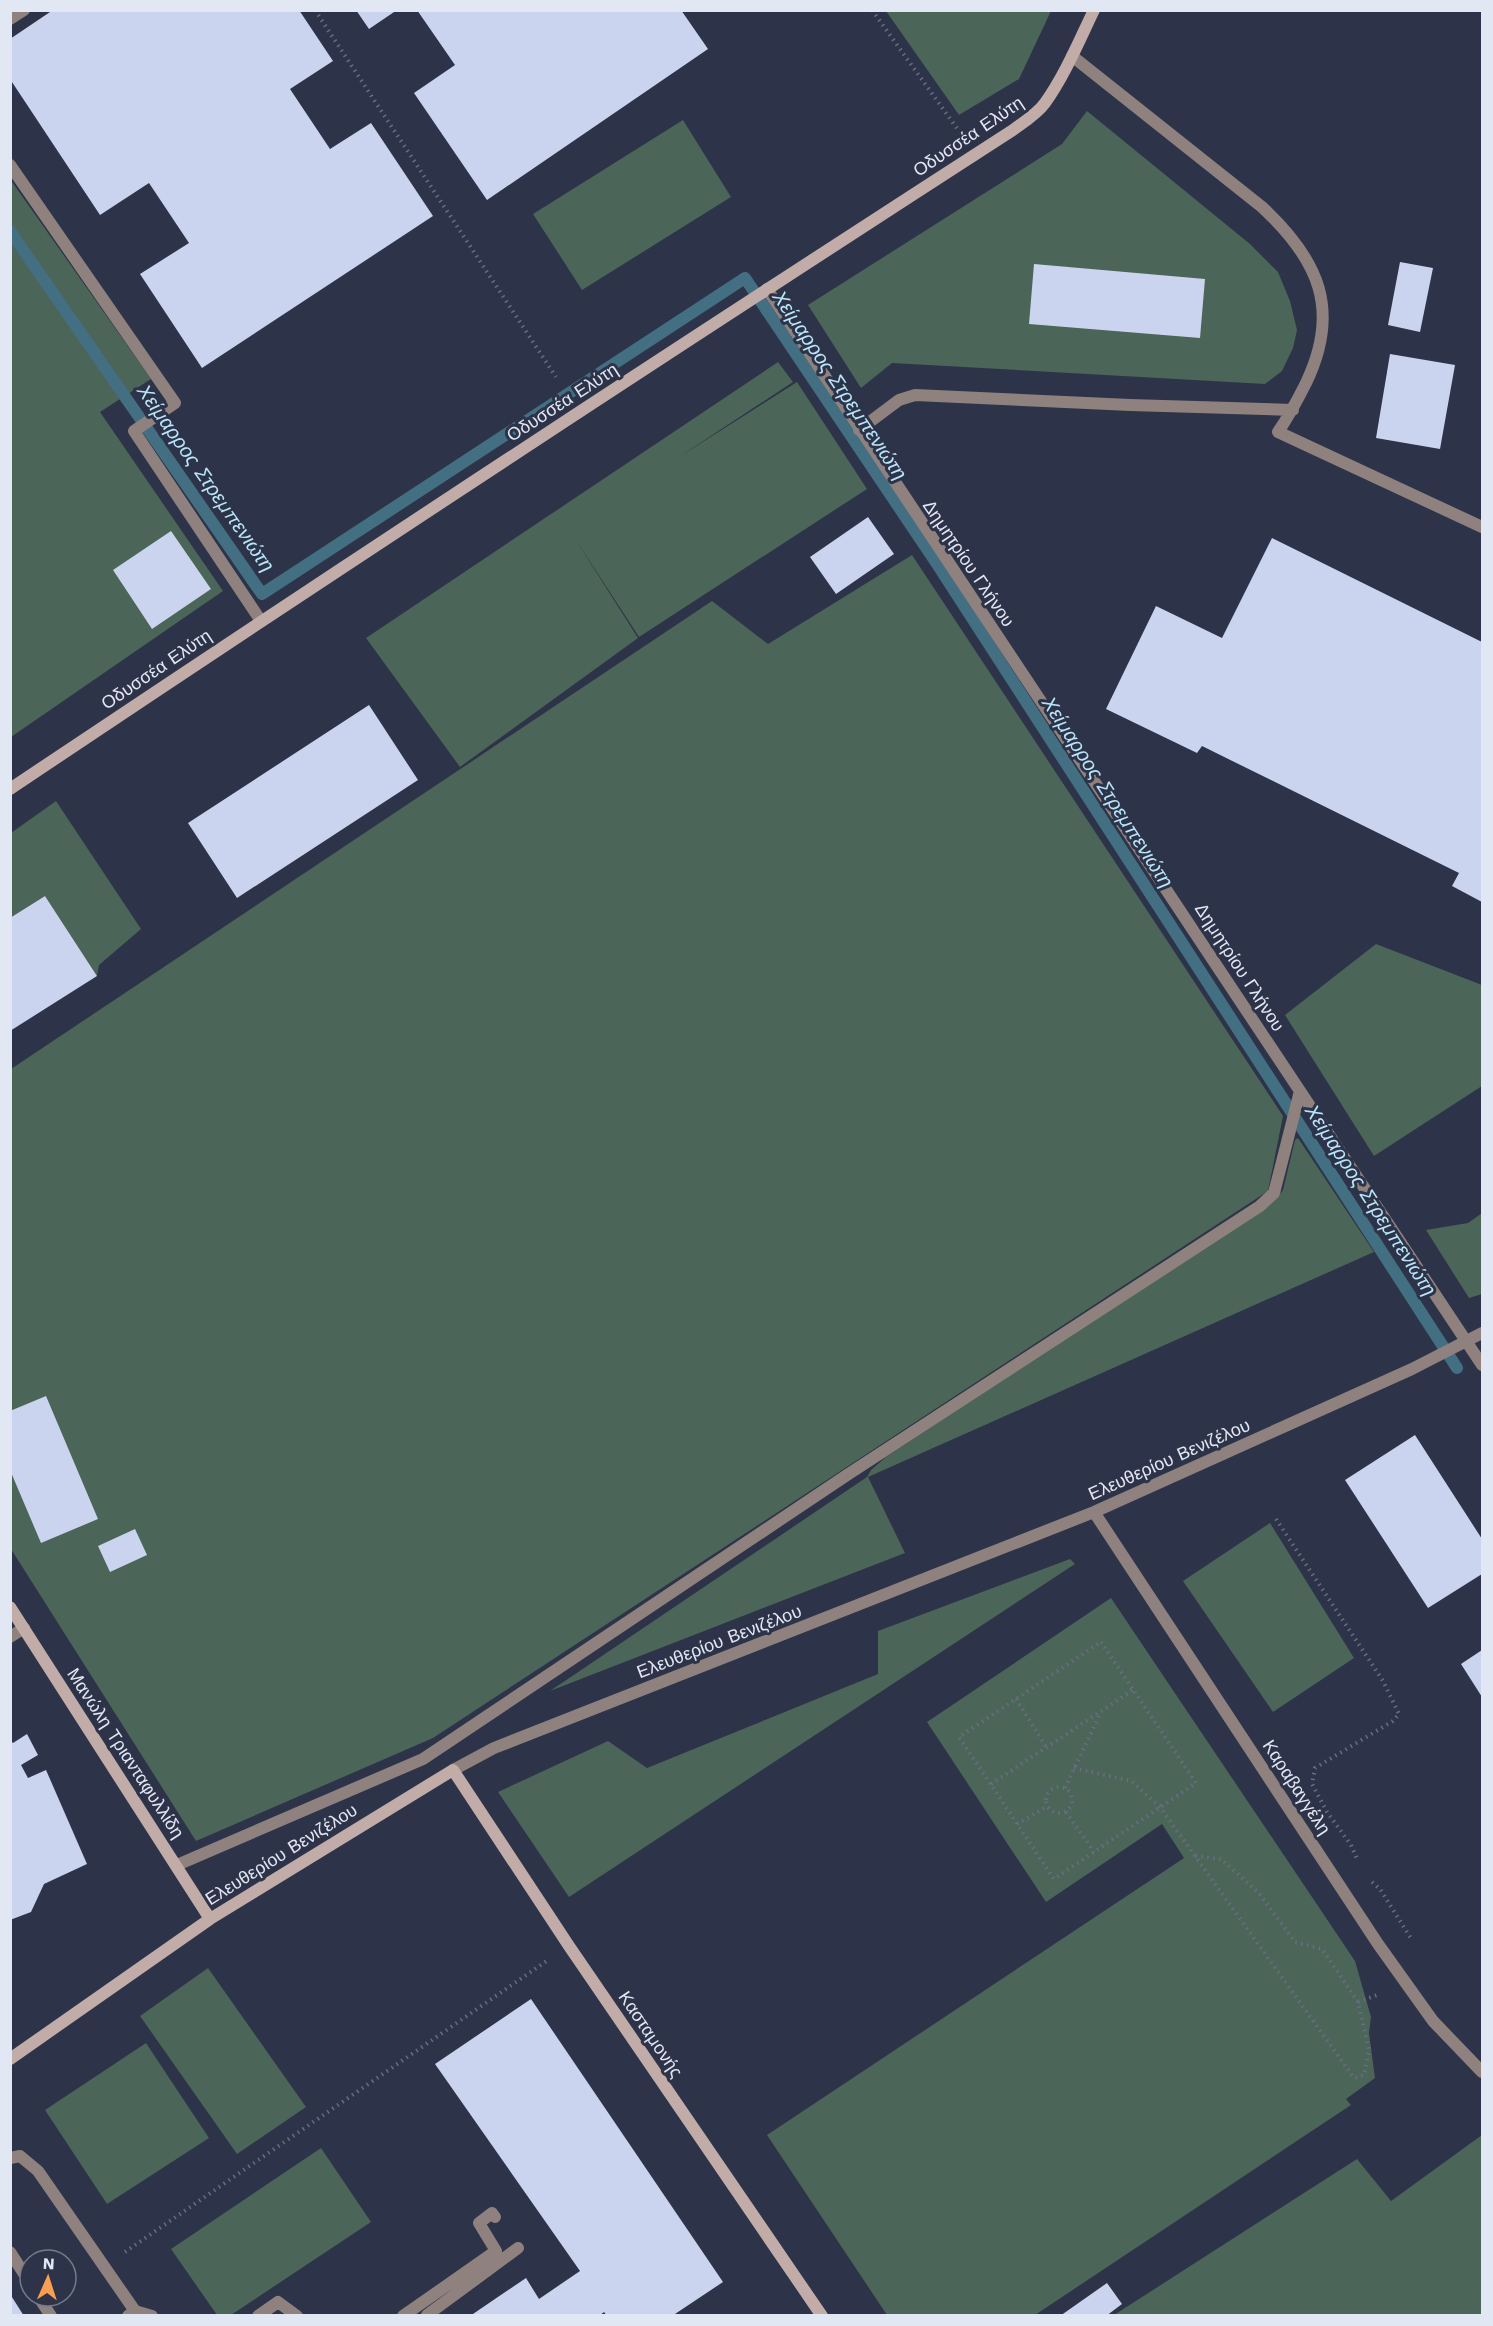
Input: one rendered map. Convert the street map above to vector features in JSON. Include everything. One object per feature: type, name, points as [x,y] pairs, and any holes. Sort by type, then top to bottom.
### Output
[{"type":"street","points":[[10,19],[24,10]]},
{"type":"street","name":"Οδυσσέα Ελύτη","points":[[10,789],[261,621],[1035,114],[1045,103],[1072,56],[1094,10]]},
{"type":"street","points":[[1072,56],[1262,207],[1284,228],[1308,261],[1321,292],[1323,326],[1317,360],[1293,410],[1278,432],[1482,527]]},
{"type":"street","points":[[10,165],[176,403],[134,430],[261,621]]},
{"type":"street","name":"Δημητρίου Γλήνου","points":[[767,289],[1482,1365]]},
{"type":"street","points":[[860,430],[899,400],[915,395],[1119,405],[1293,410]]},
{"type":"street","points":[[177,1865],[423,1759],[847,1476],[1260,1206],[1274,1192],[1300,1091]]},
{"type":"street","name":"Ελευθερίου Βενιζέλου","points":[[10,2060],[210,1918],[453,1770],[494,1748],[1094,1512],[1412,1370],[1482,1333]]},
{"type":"street","name":"Καραβαγγέλη","points":[[1094,1512],[1383,1952],[1433,2021],[1482,2072]]},
{"type":"street","name":"Μανώλη Τριανταφυλλίδη","points":[[10,1607],[210,1918]]},
{"type":"street","points":[[10,1637],[24,1628]]},
{"type":"street","name":"Κασταμονής","points":[[453,1770],[569,1946],[822,2316]]},
{"type":"street","points":[[10,2158],[20,2157],[38,2171],[104,2266],[132,2313],[152,2316]]},
{"type":"street","points":[[430,2308],[496,2251],[479,2223],[492,2213],[495,2217]]},
{"type":"street","points":[[403,2316],[430,2308],[518,2248]]},
{"type":"street","points":[[258,2316],[278,2302],[297,2316]]},
{"type":"path","points":[[315,10],[556,377]]},
{"type":"path","points":[[872,10],[976,154]]},
{"type":"path","points":[[1276,1519],[1383,1681],[1399,1714],[1393,1721],[1315,1768],[1312,1784],[1327,1812],[1351,1845],[1360,1865]]},
{"type":"path","points":[[1101,1642],[1196,1783],[1054,1879],[959,1737],[1016,1699],[1101,1642]]},
{"type":"path","points":[[990,1784],[1133,1690]]},
{"type":"path","points":[[1016,1699],[1046,1747]]},
{"type":"path","points":[[1065,1788],[1101,1711]]},
{"type":"path","points":[[1074,1768],[1131,1781],[1160,1807],[1194,1856],[1354,2078],[1364,2074],[1369,2050],[1358,2002],[1322,1949],[1295,1942],[1259,1893],[1221,1859],[1194,1856]]},
{"type":"path","points":[[1052,1788],[1065,1788],[1072,1796],[1072,1805],[1066,1812],[1055,1814],[1046,1807],[1045,1797],[1052,1788]]},
{"type":"path","points":[[1017,1824],[1046,1807]]},
{"type":"path","points":[[1066,1812],[1094,1852]]},
{"type":"path","points":[[1364,1875],[1380,1889],[1416,1947]]},
{"type":"path","points":[[104,2266],[569,1946]]},
{"type":"green space","points":[[886,11],[1051,11],[1019,79],[959,115]]},
{"type":"green space","points":[[1087,111],[1250,244],[1278,272],[1290,301],[1297,330],[1293,348],[1282,371],[1265,384],[892,363],[861,388],[808,305],[1062,144]]},
{"type":"green space","points":[[683,120],[731,197],[582,290],[533,214]]},
{"type":"green space","points":[[10,179],[151,379],[100,412],[223,591],[11,737]]},
{"type":"green space","points":[[778,362],[793,382],[679,457],[797,382],[867,489],[639,637],[574,537],[638,638],[460,767],[366,638]]},
{"type":"green space","points":[[912,555],[1283,1116],[1268,1191],[433,1738],[196,1841],[11,1549],[11,1069],[712,601],[768,644]]},
{"type":"green space","points":[[56,801],[141,929],[99,965],[97,976],[45,896],[11,918],[11,833]]},
{"type":"green space","points":[[1376,944],[1482,985],[1482,1086],[1374,1156],[1285,1015]]},
{"type":"green space","points":[[1298,1138],[1374,1252],[868,1477],[905,1553],[550,1691],[867,1477],[871,1470],[886,1457],[1274,1201],[1283,1190],[1295,1140]]},
{"type":"green space","points":[[1482,1213],[1482,1294],[1469,1298],[1426,1230],[1468,1223]]},
{"type":"green space","points":[[1270,1523],[1354,1658],[1273,1712],[1183,1581]]},
{"type":"green space","points":[[1070,1559],[1075,1564],[569,1897],[498,1792],[608,1741],[647,1768],[878,1674],[878,1631]]},
{"type":"green space","points":[[1111,1598],[1355,1961],[1371,2017],[1369,2033],[1375,2078],[1346,2099],[1351,2105],[1035,2315],[887,2315],[767,2135],[1184,1858],[1162,1824],[1046,1902],[927,1722]]},
{"type":"green space","points":[[208,1968],[306,2107],[237,2154],[140,2016]]},
{"type":"green space","points":[[146,2043],[209,2138],[107,2204],[45,2110]]},
{"type":"green space","points":[[1482,2135],[1482,2315],[1114,2315],[1357,2159],[1391,2201]]},
{"type":"green space","points":[[321,2148],[371,2222],[231,2315],[217,2315],[171,2249]]},
{"type":"building","points":[[53,10],[299,10],[333,61],[290,89],[330,149],[371,123],[433,216],[202,368],[140,274],[189,243],[149,183],[100,215],[10,79],[10,39]]},
{"type":"building","points":[[356,10],[397,10],[369,29]]},
{"type":"building","points":[[417,10],[681,10],[708,49],[487,200],[414,93],[455,65]]},
{"type":"building","points":[[1400,262],[1433,268],[1420,332],[1388,325]]},
{"type":"building","points":[[1034,264],[1205,279],[1200,338],[1029,324]]},
{"type":"building","points":[[1390,354],[1455,365],[1440,449],[1376,438]]},
{"type":"building","points":[[868,517],[894,554],[836,594],[810,557]]},
{"type":"building","points":[[171,531],[211,589],[152,629],[113,570]]},
{"type":"building","points":[[1272,538],[1482,642],[1482,902],[1452,886],[1459,873],[1202,746],[1197,753],[1106,709],[1156,606],[1222,638]]},
{"type":"building","points":[[369,705],[418,780],[237,898],[188,823]]},
{"type":"building","points":[[45,896],[97,976],[10,1031],[10,918]]},
{"type":"building","points":[[46,1396],[98,1519],[41,1543],[10,1470],[10,1411]]},
{"type":"building","points":[[1415,1435],[1482,1539],[1482,1574],[1428,1608],[1345,1480]]},
{"type":"building","points":[[135,1529],[147,1555],[110,1572],[98,1546]]},
{"type":"building","points":[[1482,1650],[1482,1697],[1461,1664]]},
{"type":"building","points":[[27,1734],[38,1755],[21,1765],[28,1778],[46,1770],[87,1864],[44,1884],[31,1912],[10,1920],[10,1740],[13,1743]]},
{"type":"building","points":[[531,1999],[723,2282],[672,2316],[607,2316],[604,2312],[599,2316],[470,2316],[526,2278],[539,2299],[580,2271],[435,2064]]},
{"type":"building","points":[[1107,2283],[1122,2304],[1106,2316],[1060,2316]]},
{"type":"building","points":[[10,2294],[24,2316],[10,2316]]},
{"type":"waterway","name":"Χείμαρρος Στρεμπενιώτη","points":[[10,231],[262,594],[745,278],[937,564],[1457,1368]]}]
